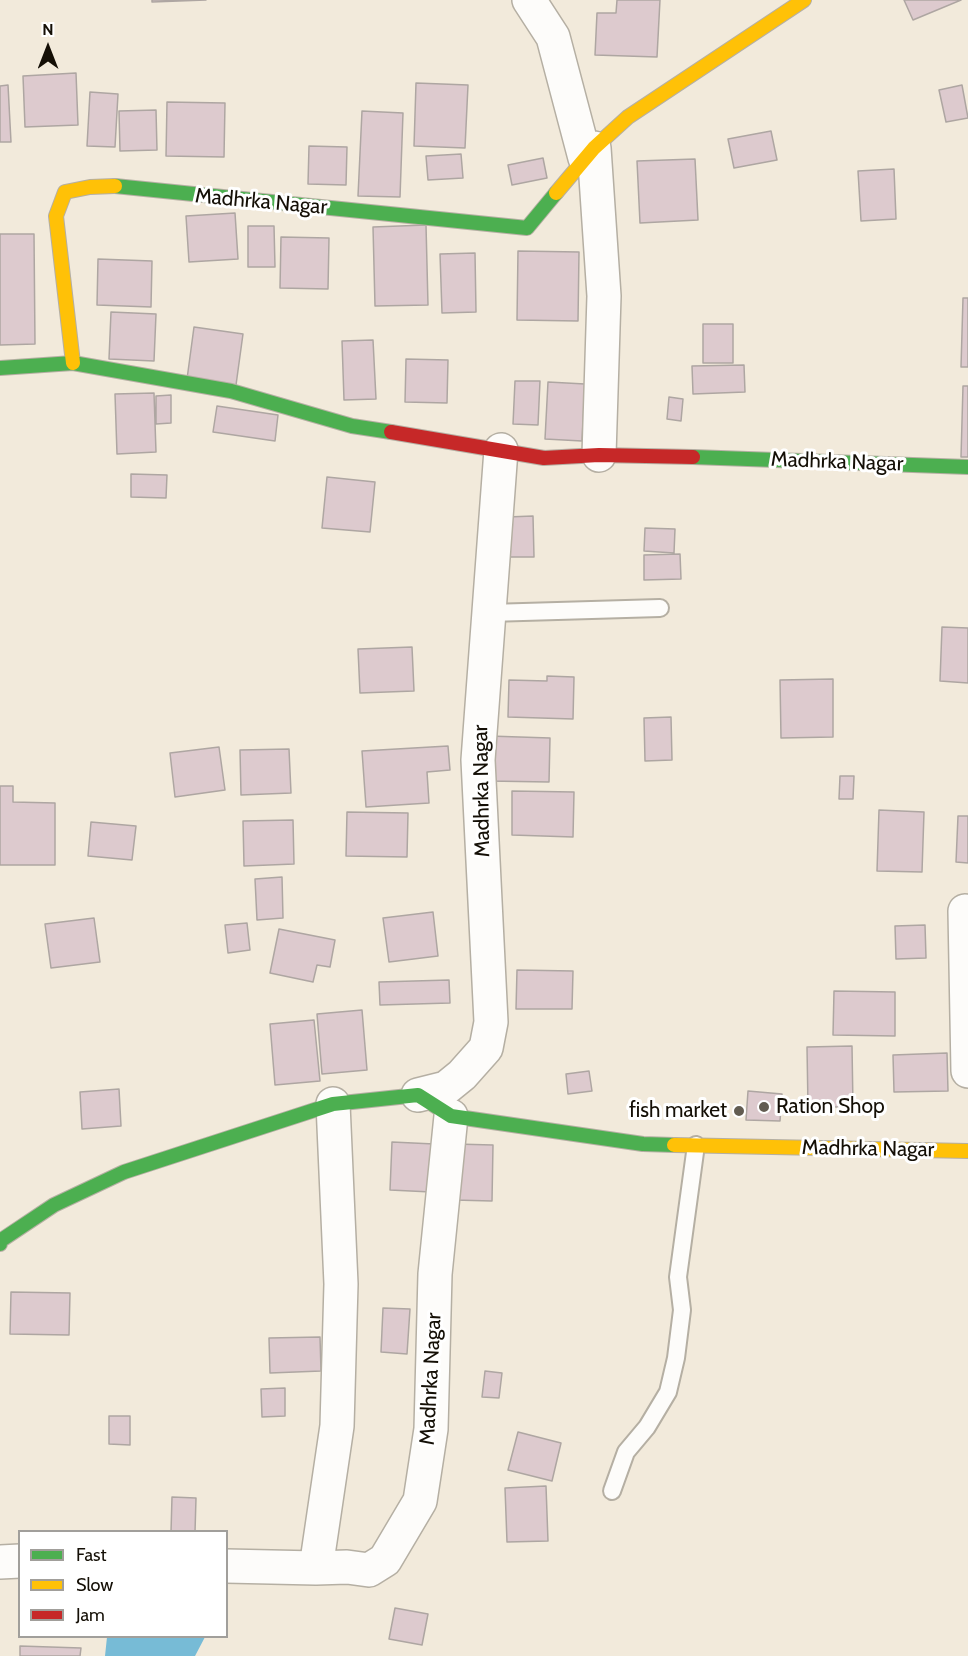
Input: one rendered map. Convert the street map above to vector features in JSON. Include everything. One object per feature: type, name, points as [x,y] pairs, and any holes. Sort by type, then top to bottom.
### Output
[{"type":"street","points":[[529,0],[553,37],[589,153],[604,297],[599,455]]},
{"type":"street","name":"Madhrka Nagar","points":[[73,363],[56,216],[65,192],[90,185],[124,186],[159,192],[527,228],[589,153],[628,117],[804,0]]},
{"type":"street","name":"Madhrka Nagar","points":[[0,368],[73,363],[231,391],[352,426],[544,458],[599,455],[968,467]]},
{"type":"street","name":"Madhrka Nagar","points":[[0,1242],[54,1205],[124,1172],[333,1104],[418,1095],[446,1088],[462,1075],[486,1048],[490,1022],[478,760],[501,450]]},
{"type":"street","points":[[965,911],[968,1071]]},
{"type":"street","name":"Madhrka Nagar","points":[[418,1095],[451,1116],[643,1144],[968,1151]]},
{"type":"street","points":[[316,1569],[337,1414],[341,1284],[333,1104]]},
{"type":"street","name":"Madhrka Nagar","points":[[228,1566],[316,1569],[347,1567],[369,1570],[385,1560],[420,1501],[432,1430],[435,1274],[451,1116]]},
{"type":"street","points":[[0,1562],[18,1561]]},
{"type":"lane","points":[[489,613],[660,608]]},
{"type":"lane","points":[[612,1491],[626,1452],[647,1427],[668,1392],[676,1358],[682,1310],[678,1277],[696,1145]]},
{"type":"water","points":[[107,1638],[204,1638],[195,1656],[105,1656]]},
{"type":"building","points":[[152,0],[206,0],[152,2]]},
{"type":"building","points":[[617,0],[660,0],[657,57],[595,55],[597,13],[616,13]]},
{"type":"building","points":[[904,0],[961,0],[913,20]]},
{"type":"building","points":[[76,73],[78,125],[25,127],[23,76]]},
{"type":"building","points":[[416,83],[468,85],[465,148],[414,146]]},
{"type":"building","points":[[8,85],[11,142],[0,142],[0,86]]},
{"type":"building","points":[[962,85],[968,118],[946,122],[939,90]]},
{"type":"building","points":[[90,92],[118,94],[115,147],[87,146]]},
{"type":"building","points":[[167,102],[225,103],[224,157],[166,156]]},
{"type":"building","points":[[156,110],[157,150],[120,151],[119,111]]},
{"type":"building","points":[[362,111],[403,113],[400,197],[358,196]]},
{"type":"building","points":[[771,131],[777,160],[734,168],[728,139]]},
{"type":"building","points":[[309,146],[347,147],[346,185],[308,184]]},
{"type":"building","points":[[461,154],[463,178],[428,180],[426,156]]},
{"type":"building","points":[[543,158],[547,178],[512,185],[508,165]]},
{"type":"building","points":[[695,159],[698,220],[640,223],[637,161]]},
{"type":"building","points":[[894,169],[896,219],[861,221],[858,171]]},
{"type":"building","points":[[235,213],[238,259],[189,262],[186,216]]},
{"type":"building","points":[[426,225],[428,305],[375,306],[373,227]]},
{"type":"building","points":[[248,226],[274,226],[275,267],[248,267]]},
{"type":"building","points":[[0,234],[34,234],[35,344],[0,345]]},
{"type":"building","points":[[281,237],[329,238],[328,289],[280,288]]},
{"type":"building","points":[[518,251],[579,252],[578,321],[517,320]]},
{"type":"building","points":[[475,253],[476,312],[442,313],[440,254]]},
{"type":"building","points":[[98,259],[152,261],[151,307],[97,305]]},
{"type":"building","points":[[963,298],[968,298],[968,367],[961,367]]},
{"type":"building","points":[[111,312],[156,314],[154,361],[109,359]]},
{"type":"building","points":[[703,324],[733,324],[733,363],[703,363]]},
{"type":"building","points":[[194,327],[243,334],[236,385],[187,379]]},
{"type":"building","points":[[373,340],[376,399],[344,400],[342,341]]},
{"type":"building","points":[[406,359],[448,360],[447,403],[405,402]]},
{"type":"building","points":[[744,365],[745,392],[693,394],[692,366]]},
{"type":"building","points":[[515,381],[540,381],[538,425],[513,424]]},
{"type":"building","points":[[548,382],[585,384],[582,441],[545,439]]},
{"type":"building","points":[[963,386],[968,386],[968,457],[961,457]]},
{"type":"building","points":[[154,393],[156,452],[117,454],[115,394]]},
{"type":"building","points":[[171,395],[171,423],[156,424],[156,396]]},
{"type":"building","points":[[669,397],[683,399],[681,421],[667,419]]},
{"type":"building","points":[[217,406],[278,415],[275,441],[213,432]]},
{"type":"building","points":[[131,474],[167,475],[166,498],[131,497]]},
{"type":"building","points":[[327,477],[375,482],[370,532],[322,528]]},
{"type":"building","points":[[533,516],[534,557],[507,557],[507,517]]},
{"type":"building","points":[[645,528],[675,529],[674,553],[644,551]]},
{"type":"building","points":[[680,554],[681,579],[644,580],[644,555]]},
{"type":"building","points":[[942,627],[968,628],[968,683],[940,681]]},
{"type":"building","points":[[412,647],[414,691],[360,693],[358,649]]},
{"type":"building","points":[[547,676],[574,677],[573,719],[508,717],[509,680],[547,681]]},
{"type":"building","points":[[833,679],[833,737],[781,738],[780,680]]},
{"type":"building","points":[[671,717],[672,760],[645,761],[644,718]]},
{"type":"building","points":[[489,736],[550,738],[549,782],[488,781]]},
{"type":"building","points":[[448,746],[450,770],[427,772],[429,803],[366,807],[362,751]]},
{"type":"building","points":[[219,747],[225,790],[175,797],[170,753]]},
{"type":"building","points":[[289,749],[291,793],[241,795],[240,750]]},
{"type":"building","points":[[840,776],[854,776],[853,799],[839,799]]},
{"type":"building","points":[[0,786],[13,786],[13,802],[55,803],[55,865],[0,865]]},
{"type":"building","points":[[512,791],[574,792],[573,837],[512,835]]},
{"type":"building","points":[[879,810],[924,812],[922,872],[877,871]]},
{"type":"building","points":[[347,812],[408,813],[407,857],[346,856]]},
{"type":"building","points":[[958,816],[968,816],[968,863],[956,862]]},
{"type":"building","points":[[293,820],[294,864],[244,866],[243,821]]},
{"type":"building","points":[[91,822],[136,826],[132,860],[88,856]]},
{"type":"building","points":[[282,877],[283,918],[257,920],[255,879]]},
{"type":"building","points":[[433,912],[438,956],[389,962],[383,918]]},
{"type":"building","points":[[94,918],[100,962],[51,968],[45,924]]},
{"type":"building","points":[[247,923],[250,950],[228,953],[225,925]]},
{"type":"building","points":[[925,925],[926,958],[896,959],[895,926]]},
{"type":"building","points":[[279,929],[335,940],[330,967],[317,965],[313,982],[270,973]]},
{"type":"building","points":[[517,970],[573,971],[572,1009],[516,1009]]},
{"type":"building","points":[[449,980],[450,1003],[380,1005],[379,982]]},
{"type":"building","points":[[834,991],[895,992],[895,1036],[833,1035]]},
{"type":"building","points":[[362,1010],[367,1070],[322,1074],[317,1014]]},
{"type":"building","points":[[314,1020],[320,1081],[275,1085],[270,1024]]},
{"type":"building","points":[[852,1046],[853,1107],[808,1107],[807,1047]]},
{"type":"building","points":[[947,1053],[948,1091],[894,1092],[893,1055]]},
{"type":"building","points":[[589,1071],[592,1091],[568,1094],[566,1074]]},
{"type":"building","points":[[119,1089],[121,1126],[82,1129],[80,1092]]},
{"type":"building","name":"Ration Shop","points":[[748,1091],[782,1094],[780,1121],[746,1120]]},
{"type":"building","points":[[392,1142],[434,1144],[431,1192],[390,1190]]},
{"type":"building","points":[[455,1144],[493,1145],[492,1201],[454,1200]]},
{"type":"building","points":[[11,1292],[70,1293],[69,1335],[10,1334]]},
{"type":"building","points":[[383,1308],[410,1309],[407,1354],[381,1352]]},
{"type":"building","points":[[320,1337],[321,1371],[270,1373],[269,1338]]},
{"type":"building","points":[[485,1371],[502,1373],[499,1398],[482,1397]]},
{"type":"building","points":[[285,1388],[285,1416],[262,1417],[261,1389]]},
{"type":"building","points":[[109,1416],[130,1416],[130,1445],[109,1444]]},
{"type":"building","points":[[518,1432],[561,1443],[552,1481],[508,1470]]},
{"type":"building","points":[[546,1486],[548,1541],[507,1542],[505,1488]]},
{"type":"building","points":[[172,1497],[196,1498],[195,1530],[171,1530]]},
{"type":"building","points":[[395,1608],[428,1614],[422,1645],[389,1639]]},
{"type":"building","points":[[20,1646],[81,1648],[80,1656],[20,1656]]},
{"type":"traffic: fast","points":[[115,186],[527,228],[556,193]]},
{"type":"traffic: fast","points":[[0,368],[73,363],[231,391],[352,426],[391,432]]},
{"type":"traffic: fast","points":[[693,457],[968,467]]},
{"type":"traffic: fast","points":[[0,1244],[0,1241],[54,1205],[124,1172],[333,1104],[418,1095],[451,1116],[643,1144],[674,1145]]},
{"type":"traffic: slow","points":[[556,193],[594,148],[628,117],[804,0]]},
{"type":"traffic: slow","points":[[73,363],[56,216],[65,192],[90,187],[115,186]]},
{"type":"traffic: slow","points":[[674,1145],[968,1151]]},
{"type":"traffic: jam","points":[[391,432],[544,458],[599,455],[693,457]]},
{"type":"place","name":"Ration Shop","points":[[764,1107]]},
{"type":"place","name":"fish market","points":[[739,1111]]}]
